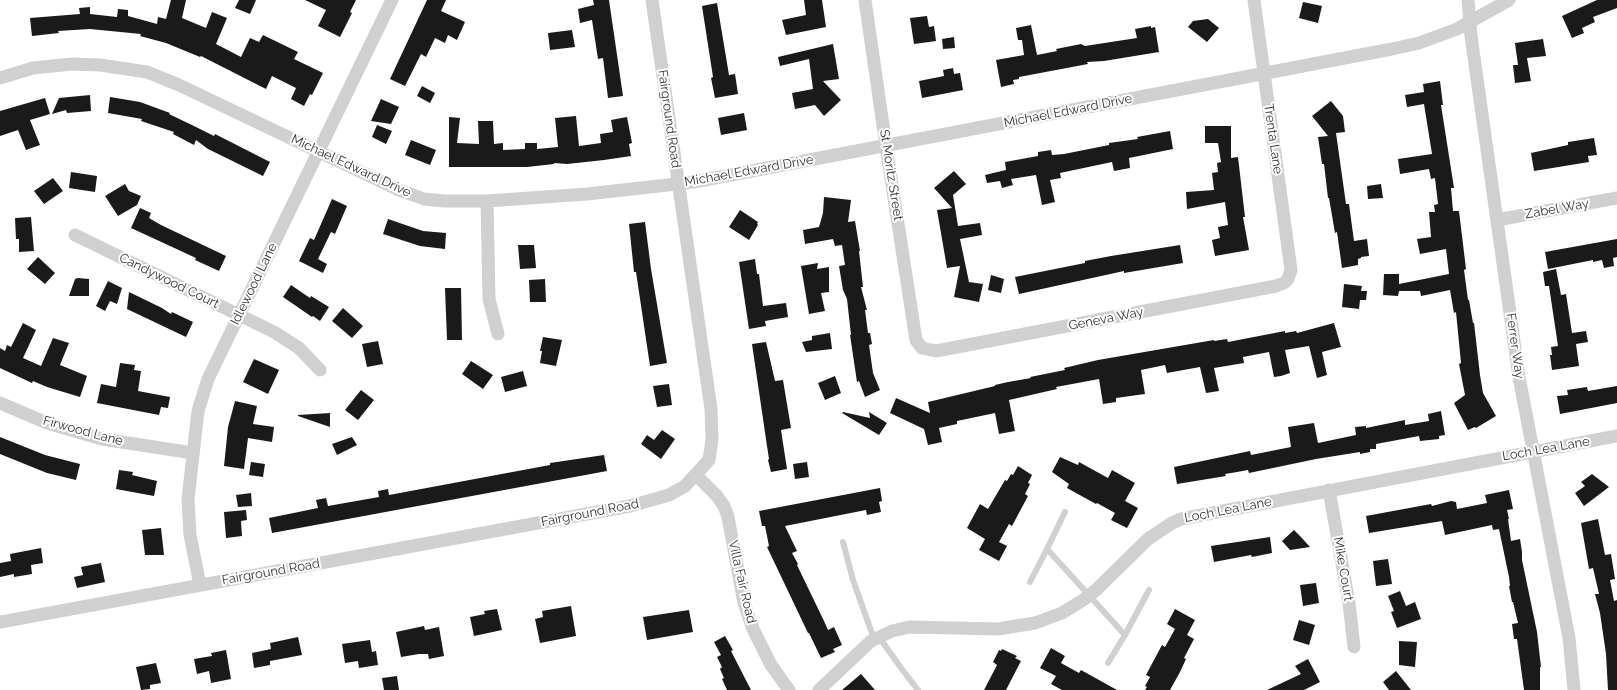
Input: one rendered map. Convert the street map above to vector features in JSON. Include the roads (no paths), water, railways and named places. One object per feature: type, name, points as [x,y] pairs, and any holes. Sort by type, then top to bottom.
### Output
[{"type":"street","name":"Idlewood Lane","points":[[200,585],[188,522],[188,499],[192,453],[198,411],[208,379],[392,0]]},
{"type":"street","name":"Fairground Road","points":[[0,622],[630,506],[651,501],[675,492],[685,486],[709,460],[712,440],[712,417],[652,0]]},
{"type":"street","name":"St Moritz Street","points":[[865,0],[916,340],[922,348]]},
{"type":"street","name":"Trenta Lane","points":[[1254,0],[1291,270],[1288,278]]},
{"type":"street","name":"Ferrer Way","points":[[1468,0],[1519,377],[1569,638],[1574,690]]},
{"type":"street","name":"Michael Edward Drive","points":[[0,78],[33,68],[72,64],[100,65],[146,72],[179,84],[399,190],[424,199],[444,202],[487,201],[581,194],[694,182],[1265,74],[1419,43],[1456,29],[1509,0]]},
{"type":"street","name":"Zabel Way","points":[[1497,220],[1617,198]]},
{"type":"street","points":[[487,201],[488,299],[498,334]]},
{"type":"street","name":"Candywood Court","points":[[75,235],[274,332],[299,348],[320,370]]},
{"type":"street","name":"Geneva Way","points":[[922,348],[936,351],[968,346],[1276,286],[1284,283],[1288,278]]},
{"type":"street","name":"Firwood Lane","points":[[0,403],[47,423],[102,439],[192,453]]},
{"type":"street","name":"Loch Lea Lane","points":[[819,690],[863,648],[877,638],[892,631],[910,627],[998,630],[1019,627],[1049,619],[1062,613],[1089,595],[1148,540],[1172,523],[1181,519],[1617,436]]},
{"type":"street","name":"Villa Fair Road","points":[[696,475],[718,496],[724,506],[728,517],[744,603],[753,629],[771,665],[789,690]]},
{"type":"street","name":"Mike Court","points":[[1329,490],[1354,647]]},
{"type":"lane","points":[[1030,582],[1065,512]]},
{"type":"lane","points":[[843,542],[853,580],[877,638],[918,690]]},
{"type":"lane","points":[[1047,549],[1125,635]]},
{"type":"lane","points":[[1108,663],[1149,590]]}]
